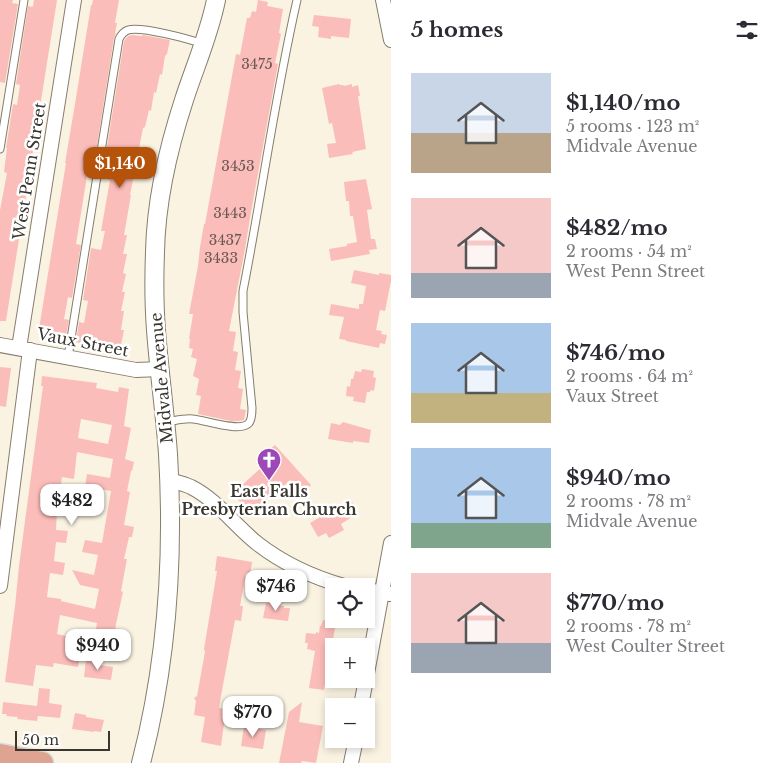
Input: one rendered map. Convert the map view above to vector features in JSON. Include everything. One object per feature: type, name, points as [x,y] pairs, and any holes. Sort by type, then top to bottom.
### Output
[{"type":"main road","points":[[0,756],[42,763]]},
{"type":"street","name":"West Penn Street","points":[[0,586],[24,349],[74,0]]},
{"type":"street","name":"Midvale Avenue","points":[[141,763],[152,714],[162,643],[169,565],[169,480],[156,330],[154,250],[162,185],[176,127],[184,99],[205,44],[216,0]]},
{"type":"street","points":[[383,0],[391,40]]},
{"type":"street","name":"Vaux Street","points":[[0,345],[136,370],[160,369]]},
{"type":"street","points":[[169,480],[189,486],[208,498],[257,543],[275,556],[310,575],[325,580]]},
{"type":"street","points":[[364,698],[386,594],[391,543]]},
{"type":"street","points":[[352,763],[354,748]]},
{"type":"lane","points":[[0,149],[24,0]]},
{"type":"lane","points":[[165,422],[194,419],[243,427],[249,424],[252,418],[243,291],[269,142],[297,0]]},
{"type":"lane","points":[[68,357],[119,39],[128,30],[133,30],[158,32],[205,44]]},
{"type":"building","points":[[0,0],[13,0],[12,3],[18,4],[5,83],[0,82]]},
{"type":"building","points":[[34,0],[57,0],[6,321],[0,321],[0,210],[7,173],[4,172],[6,148],[13,104],[17,105],[20,85],[16,84],[28,6],[33,6]]},
{"type":"building","points":[[93,0],[119,0],[115,23],[117,23],[116,33],[92,177],[87,176],[76,244],[81,245],[72,298],[68,297],[64,319],[69,320],[65,340],[38,335]]},
{"type":"building","points":[[258,0],[268,2],[267,6],[283,9],[279,33],[281,34],[275,63],[278,64],[229,331],[236,332],[233,351],[238,352],[235,370],[241,371],[238,388],[243,389],[240,409],[246,410],[244,420],[231,421],[198,414],[201,396],[196,395],[199,379],[193,376],[197,359],[191,357],[193,349],[189,348],[193,314],[189,314],[236,54],[240,55],[247,18],[250,18],[252,11],[256,12]]},
{"type":"building","points":[[314,15],[351,19],[349,38],[331,36],[331,39],[318,37],[319,27],[312,26]]},
{"type":"building","points":[[128,36],[170,40],[162,75],[160,74],[156,93],[154,92],[151,111],[149,110],[145,127],[143,128],[130,195],[124,235],[127,235],[123,254],[127,254],[123,273],[126,274],[122,292],[125,292],[121,311],[124,311],[121,330],[124,330],[120,350],[76,342],[79,322],[84,323],[88,301],[83,300],[91,248],[101,250],[105,231],[101,231],[110,180],[102,178],[124,41]]},
{"type":"building","points":[[339,84],[344,86],[352,84],[352,87],[358,85],[366,149],[352,152],[353,154],[329,158],[327,144],[336,143],[332,123],[329,124],[322,88]]},
{"type":"building","points":[[366,179],[372,209],[367,210],[371,239],[375,239],[377,249],[369,250],[370,254],[331,261],[329,249],[357,242],[353,216],[350,216],[349,201],[346,201],[344,182]]},
{"type":"building","points":[[354,270],[379,275],[379,273],[391,275],[385,311],[380,310],[376,330],[382,331],[381,334],[387,335],[385,344],[380,343],[379,348],[339,339],[344,317],[329,315],[331,304],[359,309],[359,304],[363,304],[366,286],[351,283]]},
{"type":"building","points":[[0,367],[11,368],[6,407],[0,406]]},
{"type":"building","points":[[362,369],[374,371],[373,377],[376,378],[374,391],[367,392],[365,403],[353,401],[354,397],[346,396],[347,386],[350,387],[355,371],[361,372]]},
{"type":"building","points":[[42,376],[97,383],[96,388],[118,392],[119,387],[129,389],[124,426],[131,428],[125,459],[134,462],[127,491],[130,492],[124,525],[134,527],[132,537],[129,537],[124,559],[127,559],[121,591],[123,592],[113,645],[94,642],[97,623],[60,615],[57,634],[83,640],[78,667],[54,663],[53,667],[36,665],[33,686],[5,682],[43,386],[41,386]],"holes":[[[81,419],[112,425],[108,444],[78,438]],[[77,452],[113,459],[110,478],[87,474],[85,487],[111,491],[102,543],[85,540],[82,552],[98,555],[94,575],[72,570],[80,585],[99,589],[95,609],[47,597],[50,573],[63,575],[65,563],[54,561],[56,542],[66,543],[68,531],[56,530],[57,512],[53,512],[56,491],[60,492],[62,477],[74,479]]]},
{"type":"building","points":[[343,422],[371,430],[369,443],[353,441],[353,443],[328,439],[331,423],[340,425]]},
{"type":"building","name":"East Falls Presbyterian Church","points":[[275,445],[311,485],[303,493],[290,480],[250,513],[231,492],[238,485],[240,487],[264,465],[259,459]]},
{"type":"building","points":[[351,500],[358,513],[341,524],[344,530],[329,538],[326,533],[318,537],[310,523]]},
{"type":"building","points":[[217,556],[252,562],[250,574],[246,573],[240,606],[243,606],[241,621],[235,620],[221,696],[219,708],[226,709],[221,746],[201,742],[205,717],[194,715],[196,701],[194,698],[197,696],[205,652],[217,571],[215,571]]},
{"type":"building","points":[[266,603],[290,608],[288,621],[263,618]]},
{"type":"building","points":[[323,620],[325,620],[325,628],[335,628],[333,638],[325,638],[324,690],[309,688],[315,651],[307,649],[308,643],[305,643],[306,633],[319,633]]},
{"type":"building","points":[[86,660],[100,662],[100,665],[113,667],[111,680],[84,677]]},
{"type":"building","points":[[39,688],[50,689],[49,703],[62,705],[60,718],[38,716],[37,721],[17,719],[18,717],[2,714],[3,702],[37,706]]},
{"type":"building","points":[[302,702],[299,722],[323,726],[316,763],[302,761],[301,763],[279,763],[289,712]]},
{"type":"building","points":[[75,713],[104,720],[101,732],[72,729]]},
{"type":"building","points":[[244,726],[266,730],[263,749],[241,746]]},
{"type":"place","name":"East Falls Presbyterian Church","points":[[269,481]]}]
